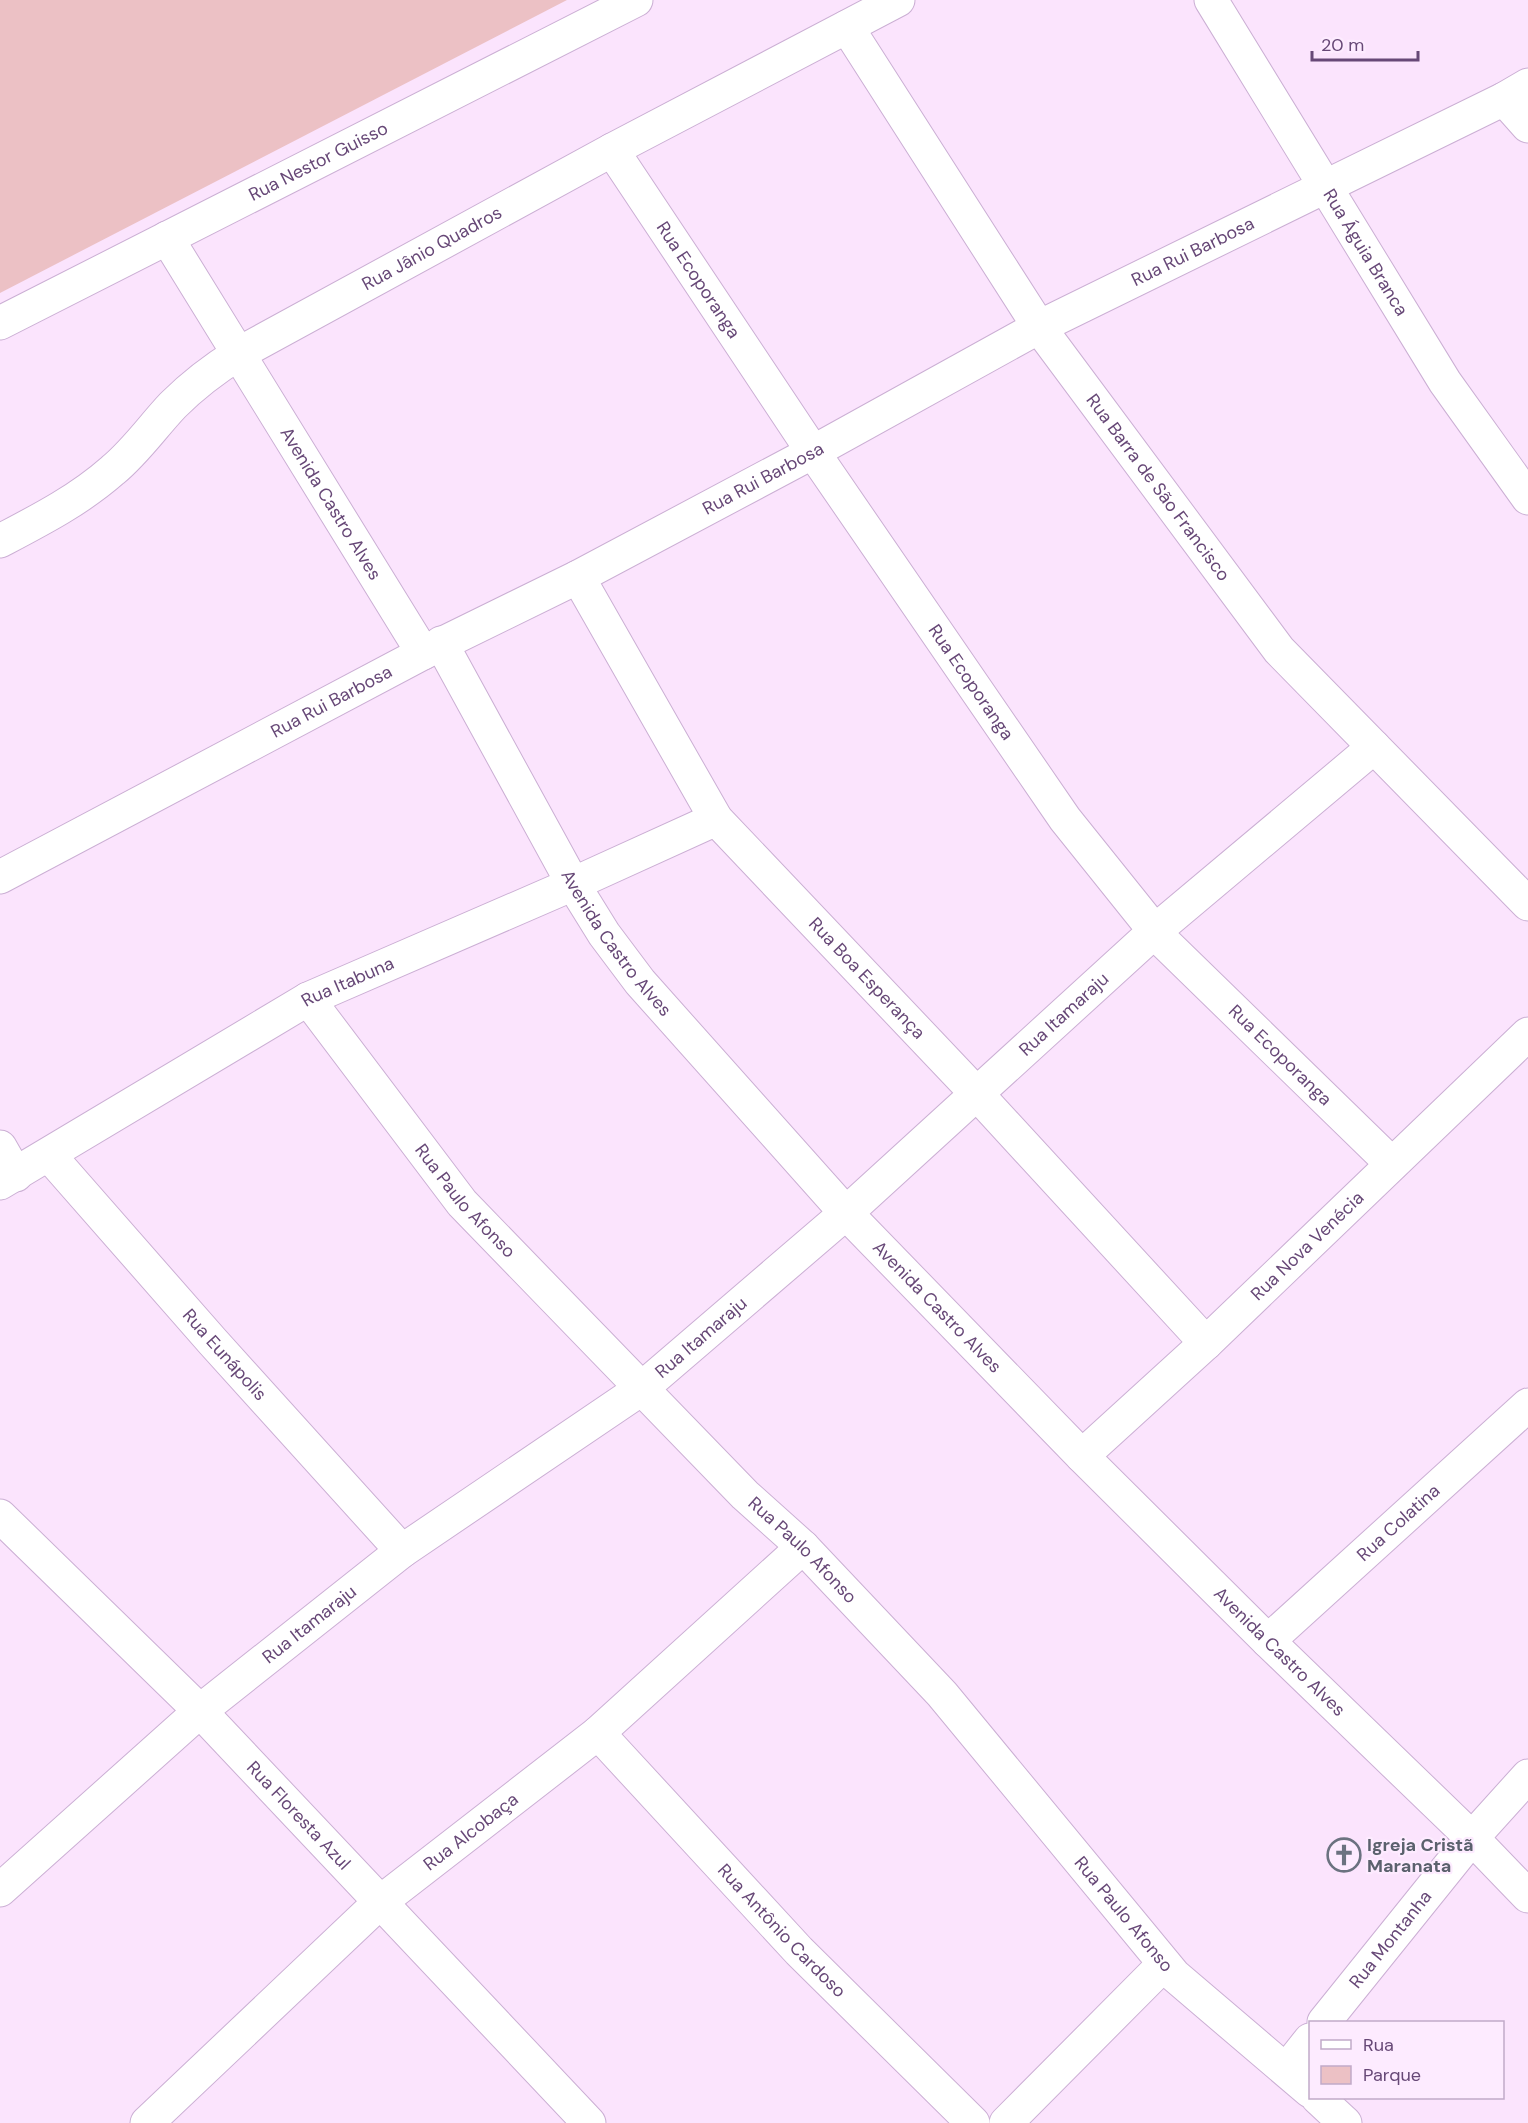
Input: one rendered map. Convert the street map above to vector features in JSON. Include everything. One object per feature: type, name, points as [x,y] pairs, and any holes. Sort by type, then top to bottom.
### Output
[{"type":"street","name":"Rua Nestor Guisso","points":[[0,323],[636,0]]},
{"type":"street","name":"Rua Jânio Quadros","points":[[0,542],[75,500],[114,469],[173,405],[206,374],[238,354],[612,150],[898,0]]},
{"type":"street","name":"Rua Águia Branca","points":[[1211,0],[1445,382],[1528,498]]},
{"type":"street","name":"Rua Barra de São Francisco","points":[[847,27],[1039,327],[1279,650],[1528,904]]},
{"type":"street","name":"Rua Rui Barbosa","points":[[0,877],[432,648],[578,577],[813,452],[1039,327],[1516,92]]},
{"type":"street","points":[[1516,92],[1528,126]]},
{"type":"street","name":"Rua Ecoporanga","points":[[612,150],[813,452],[1065,819],[1155,931],[1392,1164]]},
{"type":"street","name":"Avenida Castro Alves","points":[[167,238],[238,354],[432,648],[603,934],[640,982],[846,1213],[1082,1456],[1268,1641],[1472,1838],[1528,1896]]},
{"type":"street","name":"Rua Boa Esperança","points":[[578,577],[716,819],[977,1094],[1206,1343]]},
{"type":"street","name":"Rua Itamaraju","points":[[0,1890],[200,1711],[402,1551],[641,1389],[846,1213],[1155,931],[1374,747]]},
{"type":"street","name":"Rua Itabuna","points":[[8,1179],[308,999],[716,819]]},
{"type":"street","name":"Rua Paulo Afonso","points":[[308,999],[462,1203],[745,1495],[803,1547],[942,1694],[1174,1975],[1299,2080]]},
{"type":"street","name":"Rua Nova Venécia","points":[[1082,1456],[1206,1343],[1528,1034]]},
{"type":"street","points":[[0,1146],[8,1179]]},
{"type":"street","name":"Rua Eunápolis","points":[[49,1155],[213,1342],[402,1551]]},
{"type":"street","name":"Rua Colatina","points":[[1268,1641],[1528,1404]]},
{"type":"street","name":"Rua Floresta Azul","points":[[1,1518],[200,1711],[580,2120]]},
{"type":"street","name":"Rua Alcobaça","points":[[147,2123],[379,1903],[598,1733],[803,1547]]},
{"type":"street","name":"Rua Antônio Cardoso","points":[[598,1733],[799,1951],[973,2123]]},
{"type":"street","name":"Rua Montanha","points":[[1325,2021],[1472,1838],[1528,1776]]},
{"type":"street","points":[[1006,2123],[1164,1964]]},
{"type":"street","points":[[1299,2080],[1309,2047]]},
{"type":"street","points":[[1320,2099],[1345,2123]]},
{"type":"green space","points":[[0,0],[567,0],[0,293]]},
{"type":"place","name":"Igreja Cristã Maranata","points":[[1344,1855]]}]
